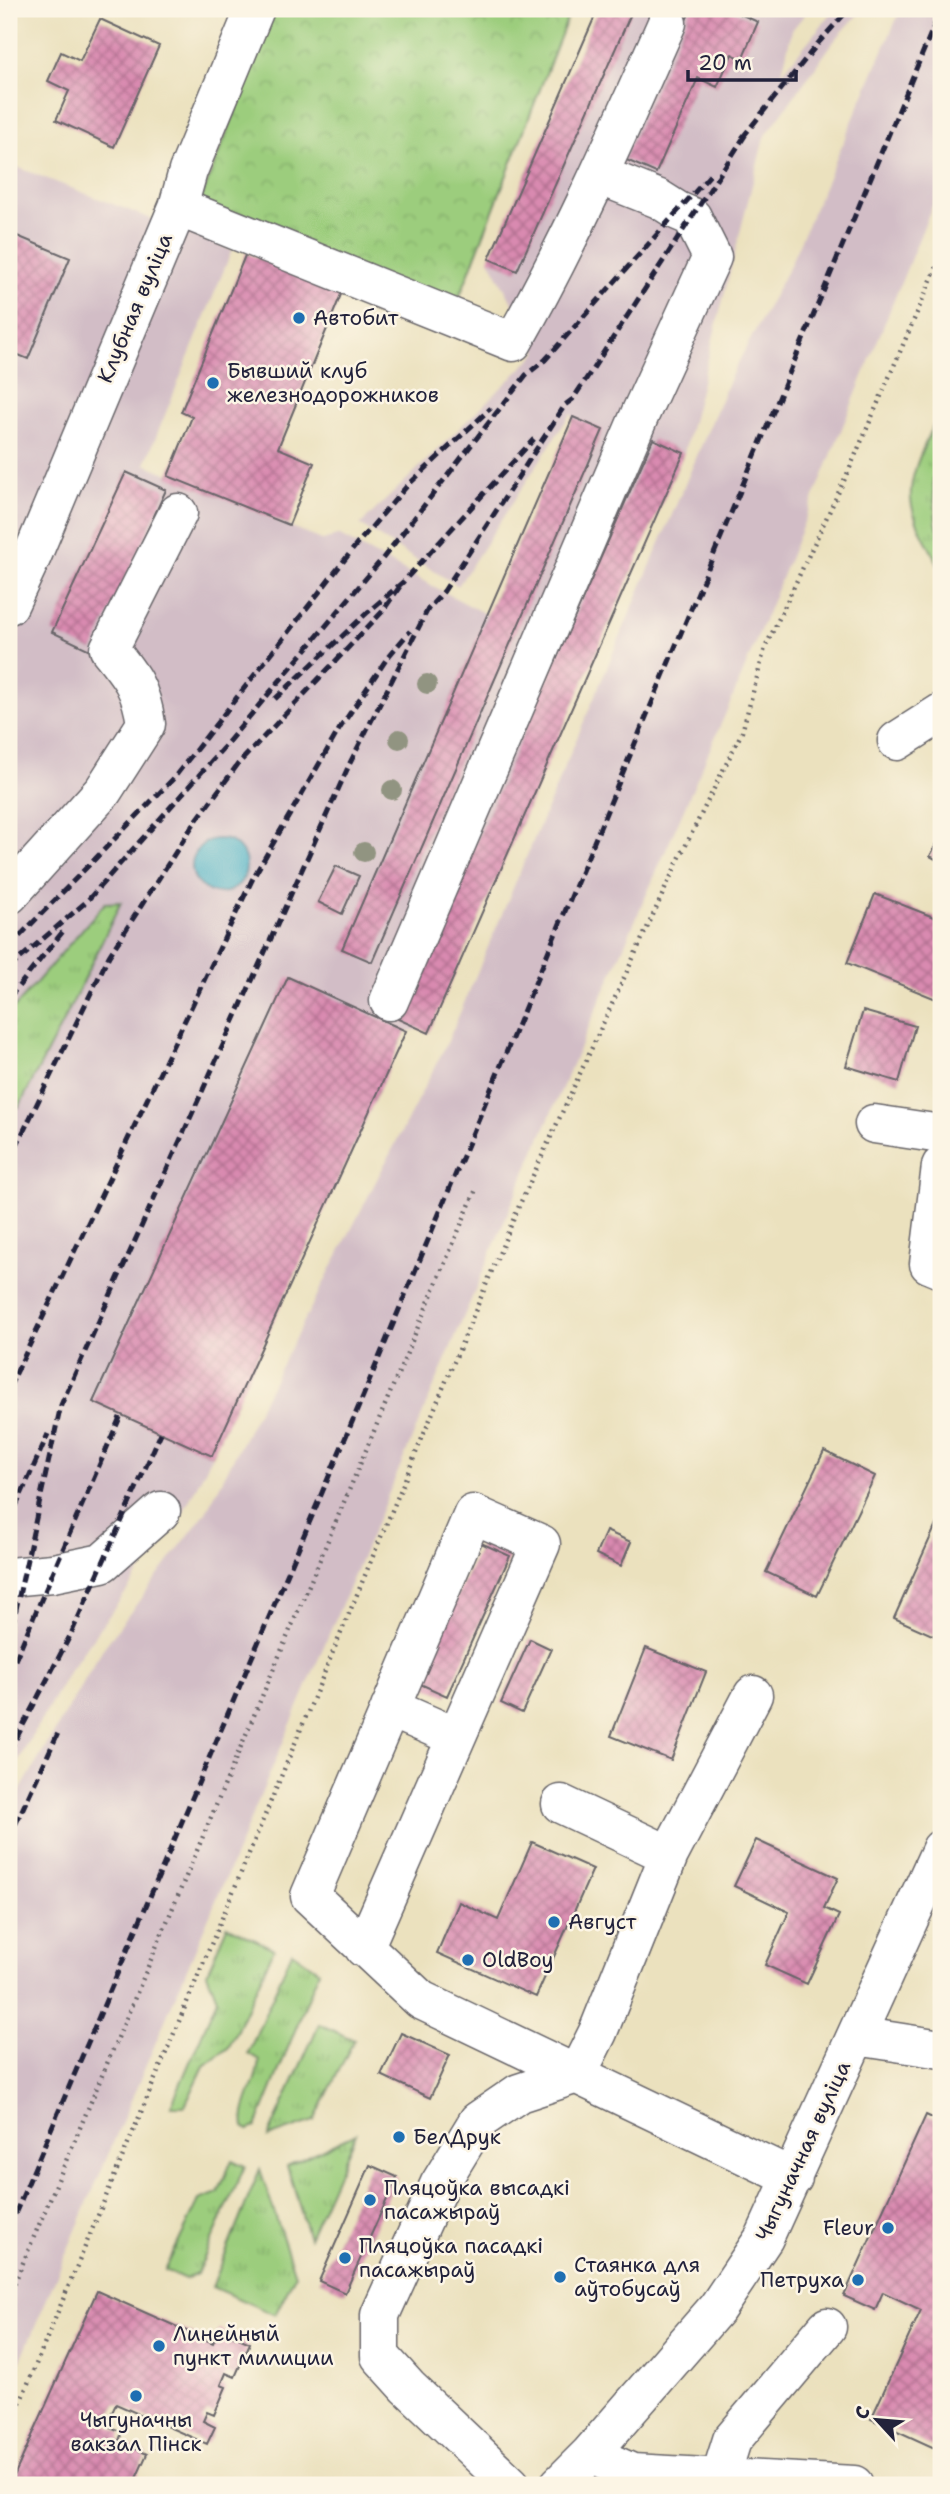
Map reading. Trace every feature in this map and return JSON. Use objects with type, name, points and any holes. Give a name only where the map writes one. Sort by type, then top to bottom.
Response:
[{"type":"street","name":"Клубная вуліца","points":[[9,606],[20,556],[178,207],[188,171],[255,9]]},
{"type":"street","points":[[178,207],[513,342],[541,292],[598,176],[667,23]]},
{"type":"street","points":[[388,1002],[636,424],[712,257],[692,217],[659,199],[598,176]]},
{"type":"street","points":[[9,895],[103,791],[146,724],[143,701],[132,677],[109,649],[177,513]]},
{"type":"street","points":[[897,741],[941,713]]},
{"type":"street","points":[[874,1124],[941,1134]]},
{"type":"street","points":[[941,1166],[929,1264],[941,1269]]},
{"type":"street","points":[[9,1577],[53,1573],[102,1563],[161,1511]]},
{"type":"street","points":[[365,1948],[541,1544],[473,1514],[310,1896],[365,1948],[421,2000],[793,2178]]},
{"type":"street","points":[[512,2485],[408,2387],[380,2356],[380,2315],[439,2185],[478,2121],[519,2093],[577,2074],[598,2032],[669,1855],[753,1695]]},
{"type":"street","points":[[390,1708],[456,1737]]},
{"type":"street","points":[[561,1804],[669,1855]]},
{"type":"street","name":"Чыгуначная вуліца","points":[[559,2485],[590,2454],[718,2308],[764,2238],[941,1849]]},
{"type":"street","points":[[857,2036],[941,2049]]},
{"type":"street","points":[[720,2478],[733,2441],[827,2327]]},
{"type":"street","points":[[590,2454],[632,2473],[854,2485]]},
{"type":"path","points":[[9,2429],[519,1206],[677,863],[742,732],[765,648],[849,470],[941,257]]},
{"type":"path","points":[[9,2296],[477,1187]]},
{"type":"shaded area","points":[[598,9],[809,9],[792,30],[782,73],[835,9],[863,9],[835,40],[764,138],[684,453],[429,1033],[420,1029],[406,1032],[212,1456],[183,1513],[69,1671],[9,1777],[9,164],[232,250],[145,464],[324,541],[338,535],[487,615],[573,417],[571,413],[458,586],[360,525],[538,352],[489,259]]},
{"type":"shaded area","points":[[901,9],[941,9],[941,184],[738,685],[518,1189],[9,2388],[9,1810],[102,1650],[206,1512],[448,1041],[731,376],[790,265]]},
{"type":"green space","points":[[275,9],[571,9],[453,314],[198,207]]},
{"type":"green space","points":[[941,409],[941,439],[933,480],[936,522],[941,538],[941,570],[917,522],[911,495],[915,469]]},
{"type":"green space","points":[[121,902],[19,1107],[9,1103],[9,1014],[105,903]]},
{"type":"green space","points":[[227,1926],[274,1949],[229,2047],[204,2066],[185,2106],[171,2106],[217,1999],[207,1973]]},
{"type":"green space","points":[[292,1952],[319,1971],[256,2127],[248,2130],[244,2127],[243,2119],[259,2060],[248,2053]]},
{"type":"green space","points":[[319,2024],[354,2040],[314,2121],[268,2137]]},
{"type":"green space","points":[[356,2133],[309,2238],[287,2166]]},
{"type":"green space","points":[[232,2160],[245,2166],[197,2274],[185,2279],[165,2270],[199,2200],[218,2193]]},
{"type":"green space","points":[[260,2169],[295,2275],[275,2315],[212,2287]]},
{"type":"water","points":[[219,839],[238,847],[246,866],[238,885],[219,893],[200,885],[192,866],[200,847]]},
{"type":"building","points":[[598,9],[633,9],[517,271],[489,259]]},
{"type":"building","points":[[691,9],[729,9],[758,22],[742,59],[732,54],[717,87],[698,78],[656,173],[624,159]]},
{"type":"building","points":[[100,19],[159,46],[114,147],[56,120],[69,91],[48,81],[61,52],[80,61]]},
{"type":"building","points":[[10,233],[70,258],[28,359],[9,351]]},
{"type":"building","points":[[246,253],[342,292],[278,448],[314,463],[289,525],[168,476],[192,417],[181,412]]},
{"type":"building","points":[[573,417],[603,430],[372,962],[342,949]]},
{"type":"building","points":[[653,439],[684,453],[429,1033],[398,1019]]},
{"type":"building","points":[[126,472],[166,490],[92,651],[52,632]]},
{"type":"building","points":[[941,836],[941,862],[930,856]]},
{"type":"building","points":[[336,866],[359,876],[342,914],[318,902]]},
{"type":"building","points":[[875,894],[941,920],[941,1001],[847,963]]},
{"type":"building","points":[[288,977],[406,1031],[212,1456],[93,1402]]},
{"type":"building","points":[[863,1011],[915,1026],[899,1082],[846,1066]]},
{"type":"building","points":[[824,1451],[875,1476],[817,1596],[766,1572]]},
{"type":"building","points":[[941,1514],[941,1639],[894,1618]]},
{"type":"building","points":[[606,1531],[631,1542],[621,1566],[596,1554]]},
{"type":"building","points":[[481,1543],[510,1556],[447,1696],[418,1683]]},
{"type":"building","points":[[530,1639],[551,1649],[522,1713],[501,1703]]},
{"type":"building","points":[[646,1648],[706,1672],[671,1760],[611,1736]]},
{"type":"building","points":[[756,1840],[838,1878],[824,1908],[839,1915],[807,1984],[765,1965],[789,1912],[734,1886]]},
{"type":"building","points":[[532,1842],[593,1869],[536,1997],[437,1953],[459,1902],[498,1920]]},
{"type":"building","points":[[401,2033],[450,2055],[430,2098],[381,2075]]},
{"type":"building","points":[[926,2115],[941,2122],[941,2451],[871,2419],[921,2310],[883,2292],[875,2310],[844,2296]]},
{"type":"building","points":[[370,2165],[397,2177],[345,2293],[319,2281]]},
{"type":"building","name":"Чыгуначны вакзал Пінск","points":[[97,2291],[213,2343],[219,2329],[250,2343],[235,2377],[226,2373],[221,2385],[226,2387],[214,2415],[207,2412],[203,2421],[215,2427],[207,2444],[116,2404],[106,2425],[122,2432],[119,2441],[147,2454],[133,2485],[10,2485]]},
{"type":"railway","points":[[742,138],[849,9]]},
{"type":"railway","points":[[9,2228],[361,1401],[941,9]]},
{"type":"railway","points":[[9,1641],[61,1405],[350,763],[428,609],[444,591],[565,405],[573,399],[748,131]]},
{"type":"railway","points":[[9,968],[86,902],[223,748],[383,558],[526,375],[545,360],[710,175]]},
{"type":"railway","points":[[9,947],[173,779],[357,544],[407,486],[491,408]]},
{"type":"railway","points":[[275,699],[403,582],[534,439]]},
{"type":"railway","points":[[9,1161],[109,956],[193,825],[238,764],[382,612],[403,582]]},
{"type":"railway","points":[[9,1388],[253,878],[340,728],[388,657],[410,631]]},
{"type":"railway","points":[[9,998],[65,929]]},
{"type":"railway","points":[[9,1674],[121,1415]]},
{"type":"railway","points":[[9,1752],[71,1634],[161,1433]]},
{"type":"railway","points":[[9,1522],[48,1434]]},
{"type":"railway","points":[[9,1838],[59,1731]]},
{"type":"place","name":"Автобит","points":[[299,318]]},
{"type":"place","name":"Бывший клуб железнодорожников","points":[[213,383]]},
{"type":"place","name":"Август","points":[[554,1922]]},
{"type":"place","name":"OldBoy","points":[[468,1960]]},
{"type":"place","name":"БелДрук","points":[[399,2137]]},
{"type":"place","name":"Пляцоўка высадкі пасажыраў","points":[[370,2200]]},
{"type":"place","name":"Fleur","points":[[888,2228]]},
{"type":"place","name":"Пляцоўка пасадкі пасажыраў","points":[[345,2258]]},
{"type":"place","name":"Стаянка для аўтобусаў","points":[[560,2277]]},
{"type":"place","name":"Петруха","points":[[858,2280]]},
{"type":"place","name":"Линейный пункт милиции","points":[[159,2346]]},
{"type":"place","name":"Чыгуначны вакзал Пінск","points":[[136,2396]]}]
